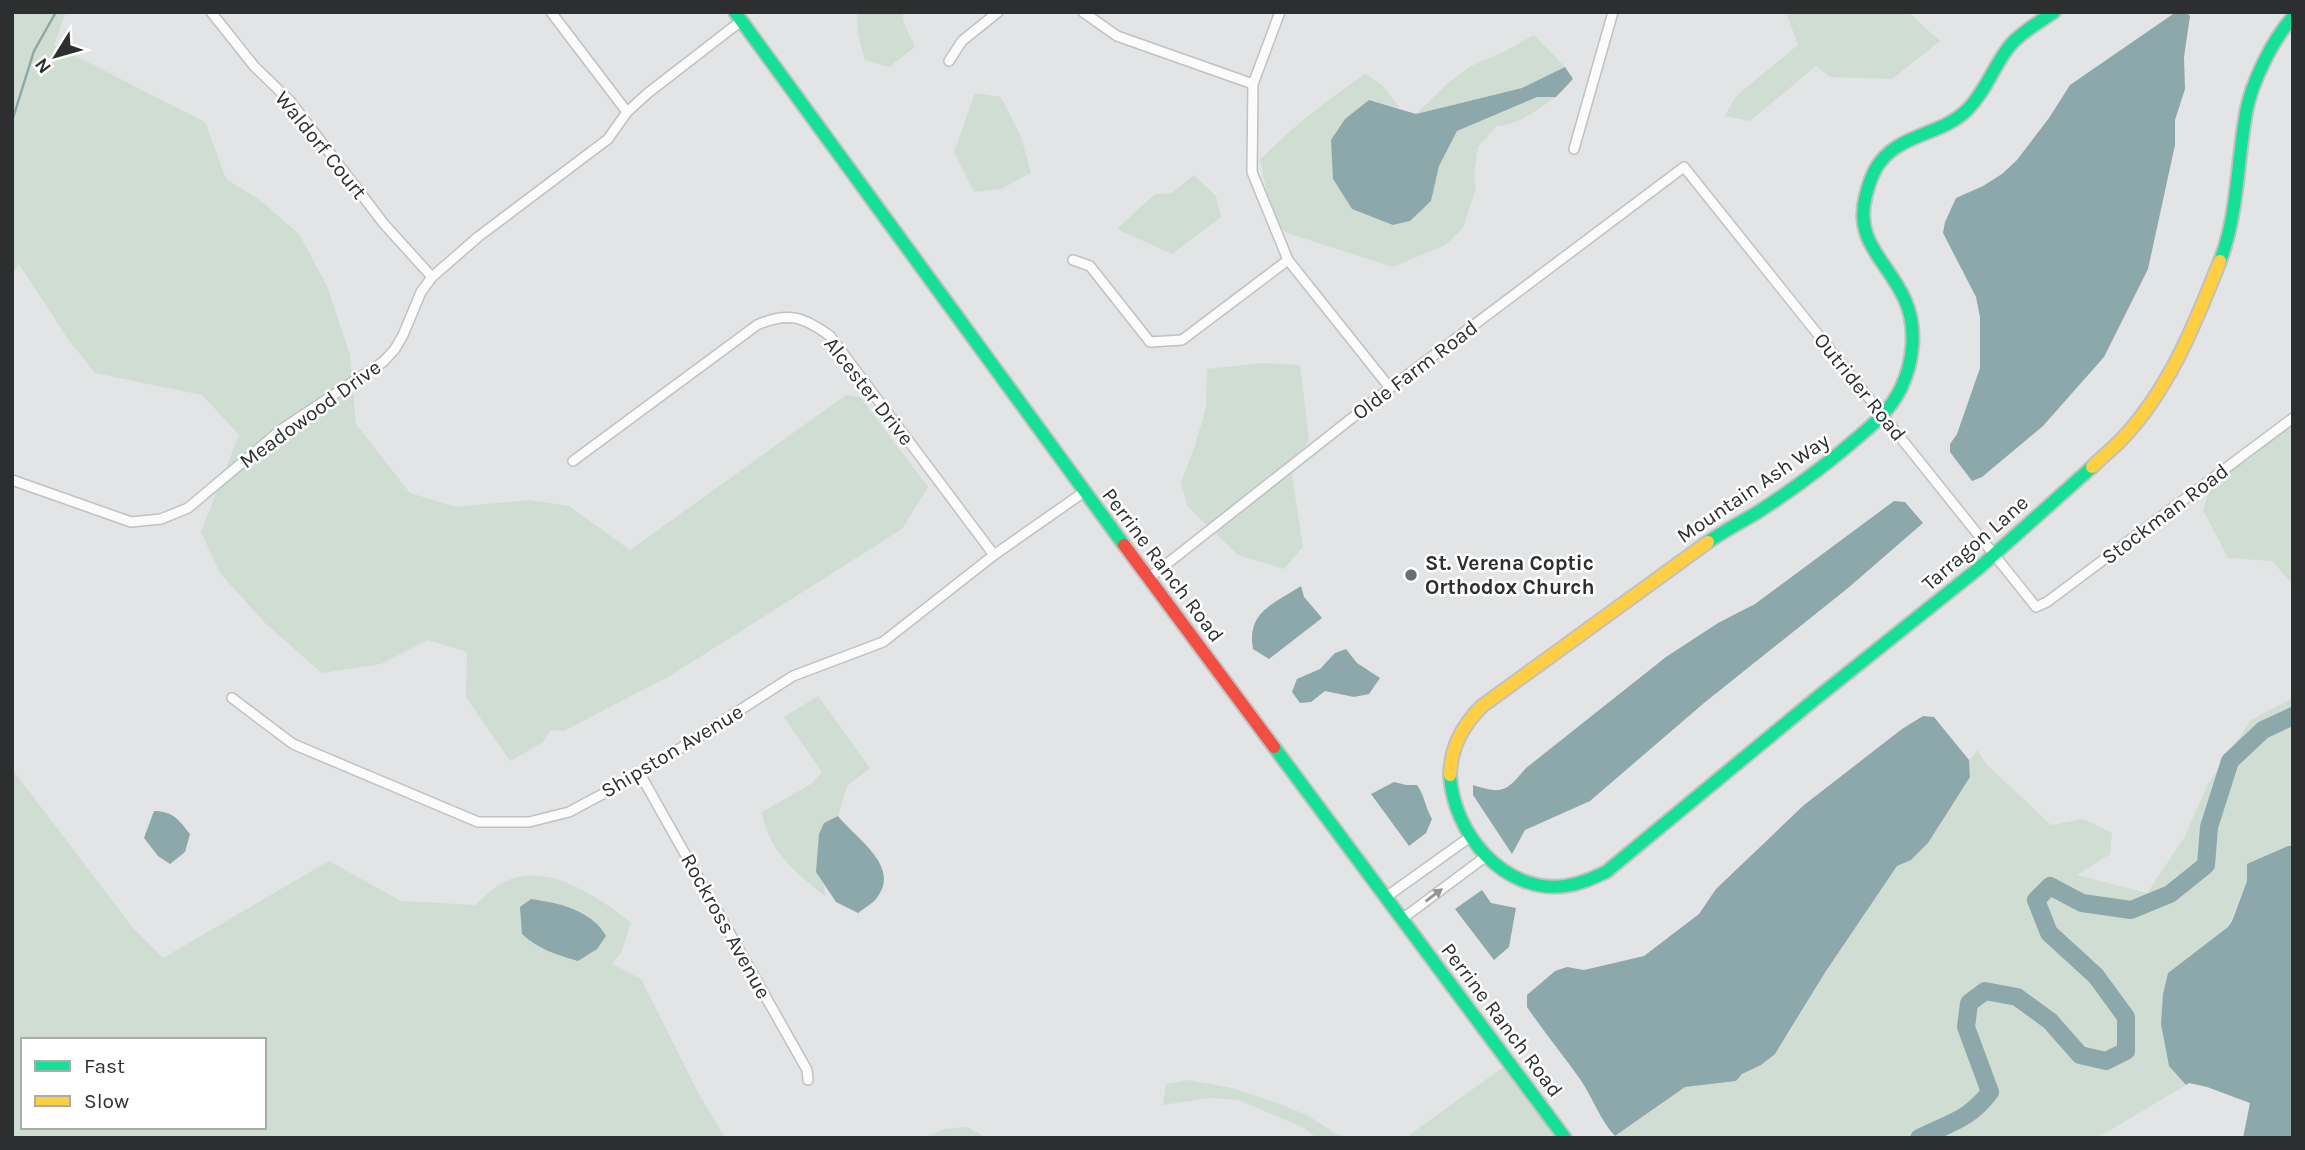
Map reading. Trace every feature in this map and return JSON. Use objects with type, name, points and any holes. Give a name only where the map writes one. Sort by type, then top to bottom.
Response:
[{"type":"street","name":"Waldorf Court","points":[[211,12],[254,66],[290,101],[384,224],[432,277]]},
{"type":"street","points":[[551,12],[627,112]]},
{"type":"street","points":[[949,61],[962,41],[998,12]]},
{"type":"street","points":[[1083,12],[1117,36],[1253,84]]},
{"type":"street","points":[[1280,12],[1253,84],[1252,172],[1288,260],[1390,388]]},
{"type":"street","points":[[1574,149],[1613,12]]},
{"type":"street","name":"Mountain Ash Way","points":[[1473,842],[1453,804],[1449,774],[1455,745],[1476,712],[1709,540],[1798,485],[1835,457],[1882,415],[1894,400],[1912,357],[1912,322],[1900,289],[1876,258],[1867,238],[1862,211],[1869,183],[1881,160],[1901,145],[1958,118],[1982,94],[2010,46],[2054,12]]},
{"type":"street","name":"Meadowood Drive","points":[[12,480],[131,522],[161,519],[188,508],[282,429],[383,362],[395,349],[421,292],[432,277],[478,237],[608,139],[627,112],[738,17]]},
{"type":"street","name":"Perrine Ranch Road","points":[[738,17],[1084,492],[1565,1138]]},
{"type":"street","name":"Tarragon Lane","points":[[1473,842],[1485,856],[1517,879],[1544,887],[1569,886],[1589,881],[1606,872],[1993,555],[2121,440],[2164,383],[2200,311],[2224,251],[2233,208],[2246,110],[2261,70],[2283,28],[2293,17]]},
{"type":"street","name":"Outrider Road","points":[[1684,167],[2036,607]]},
{"type":"street","name":"Olde Farm Road","points":[[1149,578],[1390,388],[1684,167]]},
{"type":"street","points":[[1073,260],[1090,266],[1150,342],[1182,340],[1288,260]]},
{"type":"street","name":"Alcester Drive","points":[[573,461],[757,325],[773,318],[793,317],[811,322],[830,337],[994,555]]},
{"type":"street","name":"Stockman Road","points":[[2036,607],[2047,602],[2293,418]]},
{"type":"street","name":"Shipston Avenue","points":[[232,698],[293,744],[478,822],[529,822],[569,812],[640,774],[793,676],[883,642],[994,555],[1084,492]]},
{"type":"street","name":"Rockross Avenue","points":[[640,774],[807,1070],[807,1080]]},
{"type":"street","points":[[1386,897],[1473,842]]},
{"type":"street","points":[[1402,919],[1485,856]]},
{"type":"shaded area","points":[[12,12],[66,12],[54,45],[205,122],[226,179],[261,201],[299,234],[327,286],[350,355],[356,424],[410,493],[456,507],[529,500],[569,506],[630,550],[846,395],[860,397],[928,487],[902,529],[673,674],[564,731],[551,730],[543,742],[510,761],[466,697],[467,652],[428,640],[381,664],[322,673],[266,624],[220,573],[201,532],[239,435],[202,395],[95,373],[68,339],[19,264],[12,274]]},
{"type":"shaded area","points":[[857,12],[903,12],[903,21],[915,47],[889,67],[865,60],[858,35]]},
{"type":"shaded area","points":[[1786,12],[1908,12],[1940,41],[1892,79],[1830,77],[1816,66],[1750,121],[1725,116],[1736,96],[1798,45]]},
{"type":"shaded area","points":[[1534,35],[1565,67],[1522,88],[1416,114],[1469,67]]},
{"type":"shaded area","points":[[1365,74],[1382,85],[1400,108],[1369,100],[1333,179],[1352,209],[1394,225],[1410,221],[1431,201],[1439,166],[1457,131],[1537,97],[1556,97],[1521,120],[1497,126],[1478,147],[1474,174],[1476,188],[1463,228],[1445,245],[1393,267],[1287,233],[1268,217],[1268,197],[1260,160],[1310,114]]},
{"type":"shaded area","points":[[975,93],[1001,97],[1021,137],[1031,173],[1001,189],[974,192],[954,152]]},
{"type":"shaded area","points":[[1194,175],[1216,196],[1221,217],[1172,254],[1117,229],[1155,194],[1172,193]]},
{"type":"shaded area","points":[[1262,363],[1300,365],[1309,439],[1291,470],[1303,547],[1284,569],[1238,555],[1188,507],[1181,482],[1206,407],[1207,369]]},
{"type":"shaded area","points":[[2293,423],[2293,585],[2272,561],[2228,558],[2203,510],[2213,477],[2248,460]]},
{"type":"shaded area","points":[[818,696],[870,768],[847,786],[838,816],[824,823],[816,872],[824,886],[825,896],[794,870],[777,850],[765,826],[762,812],[811,784],[822,772],[784,717]]},
{"type":"shaded area","points":[[2293,698],[2293,846],[2285,848],[2247,881],[2228,927],[2168,973],[2169,1066],[2186,1085],[2097,1138],[1613,1138],[1685,1087],[1736,1081],[1742,1074],[1761,1065],[1789,1033],[1826,971],[1897,866],[1911,859],[1928,843],[1970,777],[1969,761],[1977,750],[1986,764],[2051,825],[2083,819],[2112,833],[2110,854],[2077,875],[2147,893],[2184,838],[2208,784],[2251,720]]},
{"type":"shaded area","points":[[12,769],[133,928],[163,958],[329,861],[401,901],[475,905],[496,887],[513,878],[531,876],[549,877],[585,891],[631,923],[621,953],[612,964],[641,979],[699,1094],[725,1138],[12,1138]]},
{"type":"shaded area","points":[[1505,1066],[1558,1138],[1405,1138]]},
{"type":"shaded area","points":[[1188,1080],[1232,1088],[1280,1104],[1309,1116],[1336,1134],[1349,1138],[1317,1138],[1304,1128],[1239,1100],[1209,1098],[1163,1105],[1166,1084]]},
{"type":"shaded area","points":[[967,1127],[987,1138],[924,1138],[944,1129]]},
{"type":"water","points":[[2176,12],[2186,12],[2190,16],[2184,57],[2185,89],[2175,120],[2175,145],[2148,269],[2104,357],[2043,426],[1982,477],[1972,481],[1950,452],[1950,444],[1957,434],[1980,368],[1980,317],[1976,297],[1943,233],[1945,222],[1956,198],[1983,186],[2017,160],[2070,85]]},
{"type":"water","points":[[1565,67],[1573,79],[1556,97],[1537,97],[1457,131],[1439,166],[1431,201],[1410,221],[1393,225],[1352,209],[1333,179],[1331,140],[1345,119],[1369,100],[1416,114],[1522,88]]},
{"type":"water","points":[[1894,501],[1905,502],[1923,523],[1848,588],[1704,703],[1590,801],[1525,830],[1512,854],[1473,795],[1473,785],[1492,790],[1509,786],[1526,768],[1666,657],[1718,623],[1755,604]]},
{"type":"water","points":[[1301,586],[1304,597],[1322,618],[1269,659],[1253,649],[1254,626],[1273,603]]},
{"type":"water","points":[[1346,649],[1357,663],[1380,678],[1369,694],[1354,697],[1325,691],[1311,702],[1300,703],[1292,692],[1297,679],[1320,669],[1335,653]]},
{"type":"water","points":[[1923,716],[1934,717],[1969,760],[1970,777],[1928,843],[1911,860],[1897,866],[1826,971],[1775,1054],[1761,1065],[1742,1074],[1736,1081],[1685,1087],[1615,1136],[1580,1079],[1527,1007],[1527,995],[1555,971],[1567,967],[1584,970],[1644,956],[1699,914],[1716,889],[1804,805],[1902,729]]},
{"type":"water","points":[[1394,782],[1417,785],[1432,819],[1426,833],[1409,846],[1371,794]]},
{"type":"water","points":[[154,811],[171,815],[190,834],[185,852],[170,864],[158,856],[144,838]]},
{"type":"water","points":[[838,816],[874,854],[884,876],[883,887],[876,899],[858,913],[836,902],[816,872],[819,834],[824,823]]},
{"type":"water","points":[[2293,846],[2293,1138],[2243,1138],[2250,1103],[2207,1087],[2189,1083],[2186,1085],[2169,1066],[2161,1024],[2163,994],[2168,973],[2228,927],[2232,921],[2247,881],[2247,864]]},
{"type":"water","points":[[1482,890],[1491,903],[1516,908],[1509,947],[1494,960],[1455,909]]},
{"type":"water","points":[[531,899],[573,909],[592,920],[606,936],[597,949],[578,961],[541,948],[522,934],[520,907]]},
{"type":"waterway","points":[[12,121],[34,51],[56,12]]},
{"type":"waterway","points":[[1919,1138],[1966,1115],[1990,1092],[1966,1027],[1969,1003],[1985,991],[2017,997],[2050,1021],[2080,1055],[2106,1061],[2126,1051],[2126,1017],[2096,976],[2049,933],[2036,900],[2050,886],[2082,903],[2131,910],[2170,894],[2206,865],[2209,827],[2230,761],[2263,730],[2293,716]]},
{"type":"traffic: fast","points":[[735,12],[1124,545]]},
{"type":"traffic: fast","points":[[1708,542],[1771,504],[1820,468],[1876,422],[1897,396],[1909,367],[1911,321],[1905,300],[1874,250],[1864,226],[1863,211],[1872,177],[1878,165],[1890,152],[1911,139],[1946,124],[1967,110],[2013,43],[2054,12]]},
{"type":"traffic: fast","points":[[2220,261],[2234,207],[2249,101],[2264,62],[2293,17]]},
{"type":"traffic: fast","points":[[1450,775],[1453,797],[1472,838],[1503,870],[1522,880],[1543,886],[1571,885],[1606,872],[1979,568],[2092,467]]},
{"type":"traffic: fast","points":[[1274,747],[1565,1138]]},
{"type":"traffic: slow","points":[[2092,467],[2137,422],[2166,379],[2190,333],[2220,261]]},
{"type":"traffic: slow","points":[[1450,775],[1459,738],[1482,706],[1708,542]]},
{"type":"traffic: jam","points":[[1124,545],[1274,747]]},
{"type":"place","name":"St. Verena Coptic Orthodox Church","points":[[1411,575]]}]
